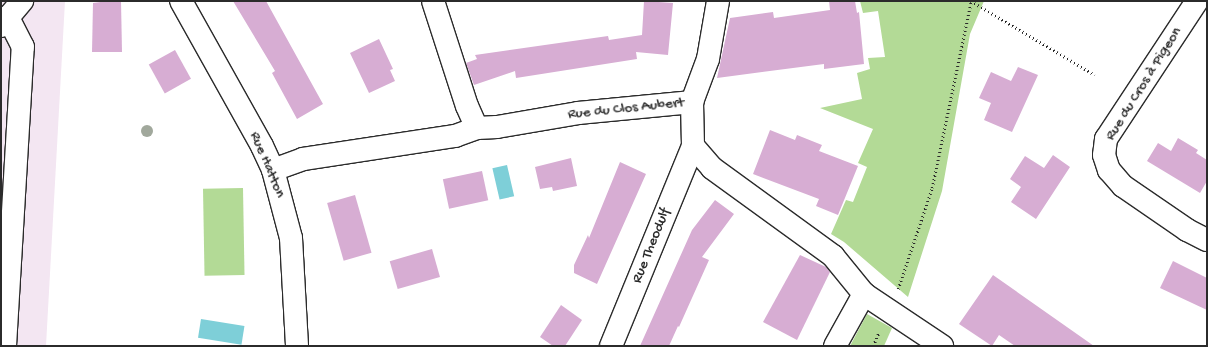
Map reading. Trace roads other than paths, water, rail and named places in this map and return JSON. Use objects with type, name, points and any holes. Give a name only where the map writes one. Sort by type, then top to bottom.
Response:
[{"type":"street","name":"Rue Hatton","points":[[180,1],[262,146],[273,170],[291,238],[297,346]]},
{"type":"street","points":[[433,1],[467,106],[477,128]]},
{"type":"street","points":[[693,97],[708,59],[718,1]]},
{"type":"street","name":"Rue du Cros à Pigeon","points":[[1197,1],[1106,139],[1104,155],[1109,170],[1124,186],[1187,230],[1207,240]]},
{"type":"street","points":[[5,346],[23,47],[11,15]]},
{"type":"street","name":"Rue du Clos Aubert","points":[[273,170],[303,159],[455,136],[477,128],[497,127],[578,112],[693,97],[693,146]]},
{"type":"street","points":[[693,146],[712,168],[833,256],[864,294],[891,309],[942,346]]},
{"type":"street","name":"Rue Theodulf","points":[[611,346],[693,146]]},
{"type":"street","points":[[835,346],[864,294]]},
{"type":"water","points":[[507,165],[514,196],[500,200],[492,168]]},
{"type":"water","points":[[201,319],[244,326],[241,345],[198,338]]}]
